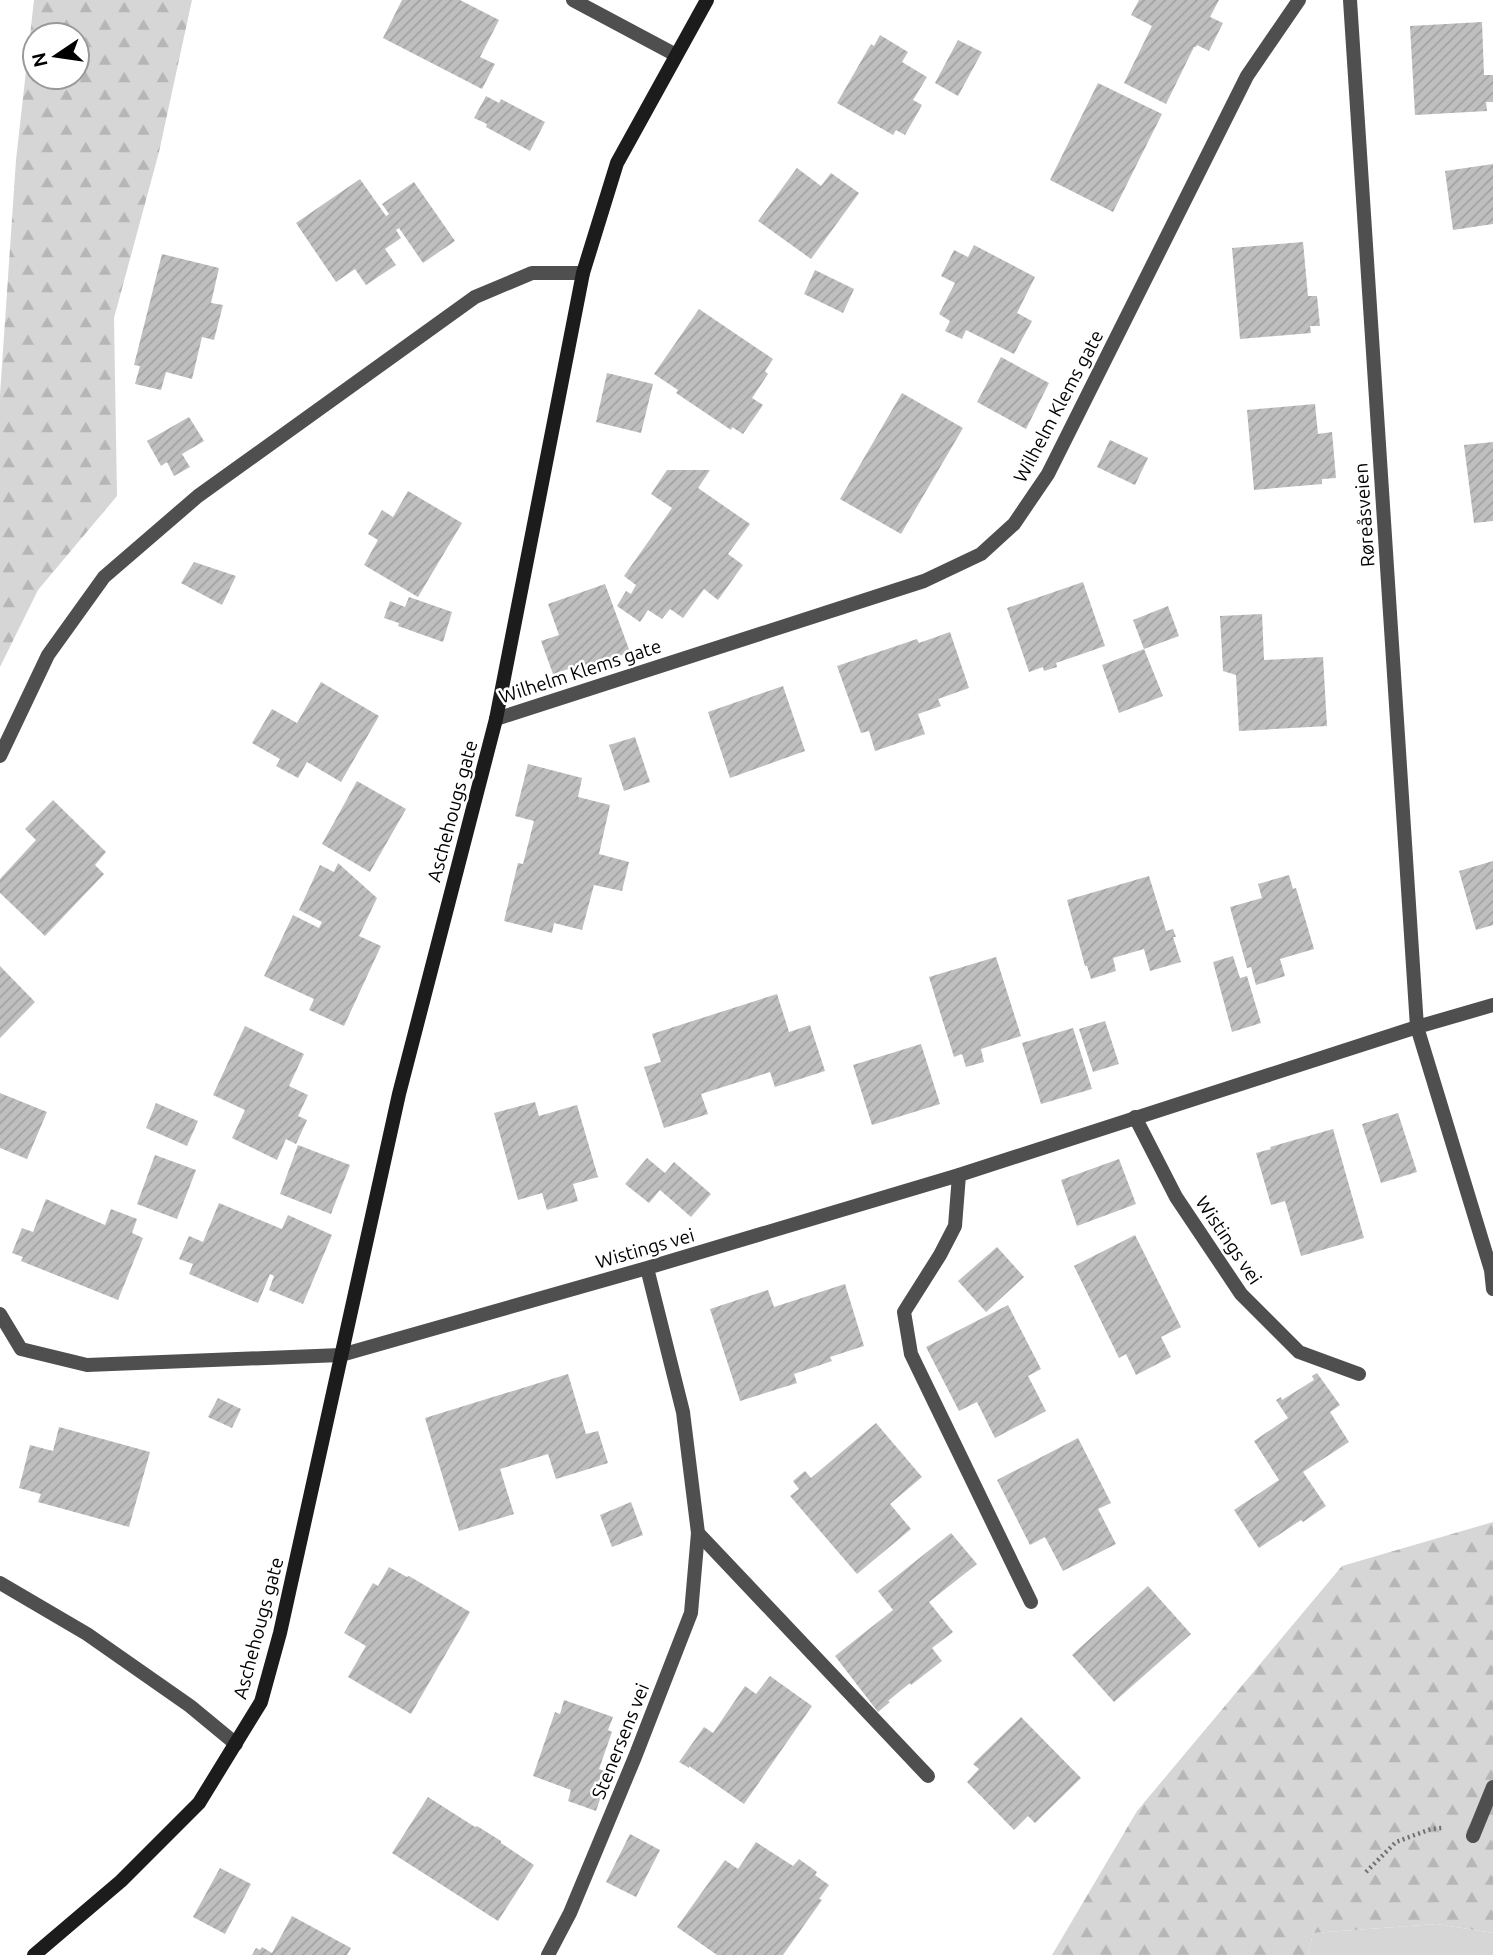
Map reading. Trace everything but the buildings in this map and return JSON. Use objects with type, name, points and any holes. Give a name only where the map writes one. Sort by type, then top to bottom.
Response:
[{"type":"main road","name":"Aschehougs gate","points":[[34,1955],[121,1881],[200,1803],[261,1702],[281,1633],[399,1094],[496,719],[583,273],[617,163],[707,0]]},
{"type":"street","points":[[573,0],[676,55]]},
{"type":"street","name":"Wilhelm Klems gate","points":[[496,719],[924,581],[981,554],[1014,524],[1048,474],[1247,76],[1299,0]]},
{"type":"street","name":"Røreåsveien","points":[[1350,0],[1417,1027]]},
{"type":"street","points":[[0,756],[48,655],[104,577],[198,496],[475,298],[532,273],[583,273]]},
{"type":"street","name":"Wistings vei","points":[[341,1354],[647,1268],[959,1175],[1493,1005]]},
{"type":"street","points":[[1417,1027],[1491,1270],[1493,1289]]},
{"type":"street","name":"Wistings vei","points":[[1135,1117],[1176,1197],[1241,1294],[1298,1352],[1359,1374]]},
{"type":"street","points":[[959,1175],[955,1226],[904,1312],[905,1322],[911,1354],[1031,1602]]},
{"type":"street","name":"Stenersens vei","points":[[548,1955],[570,1913],[691,1613],[698,1533],[683,1412],[647,1268]]},
{"type":"street","points":[[0,1314],[21,1349],[87,1365],[341,1354]]},
{"type":"street","points":[[698,1533],[928,1776]]},
{"type":"street","points":[[0,1583],[87,1634],[190,1706],[236,1744]]},
{"type":"street","points":[[1476,1830],[1493,1787]]},
{"type":"path","points":[[1366,1872],[1396,1842],[1431,1829],[1476,1830]]},
{"type":"green space","points":[[34,0],[192,0],[159,152],[114,318],[117,496],[38,590],[0,667],[0,395],[16,160],[24,91],[91,91],[91,21],[32,21]]},
{"type":"green space","points":[[1493,1522],[1493,1933],[1437,1924],[1313,1933],[1308,1955],[1052,1955],[1137,1811],[1342,1566]]},
{"type":"green space","points":[[1437,1924],[1493,1933],[1493,1955],[1308,1955],[1313,1933]]}]
